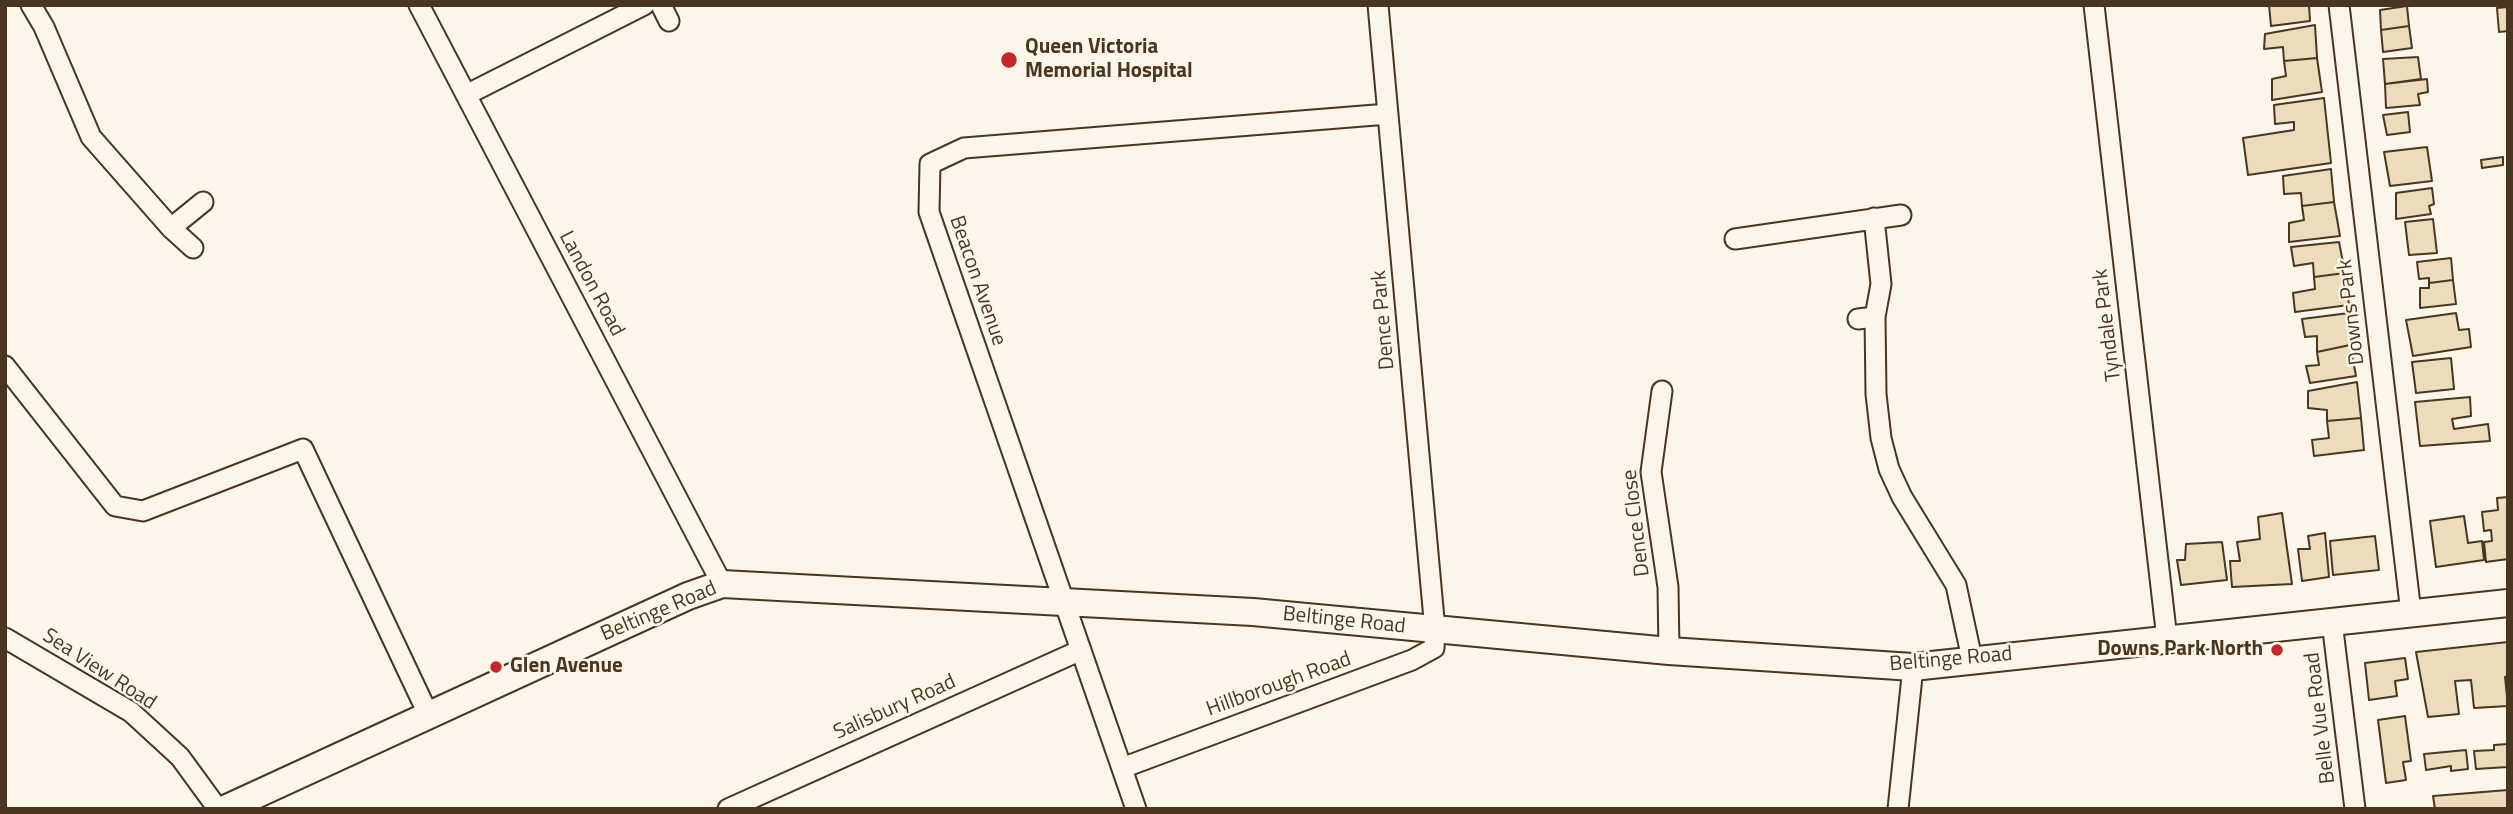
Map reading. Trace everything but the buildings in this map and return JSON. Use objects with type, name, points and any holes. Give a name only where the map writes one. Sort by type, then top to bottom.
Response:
[{"type":"street","points":[[31,5],[44,27],[91,137],[171,228],[193,248]]},
{"type":"street","name":"Landon Road","points":[[419,5],[722,584]]},
{"type":"street","points":[[466,95],[644,5]]},
{"type":"street","name":"Dence Park","points":[[1378,5],[1435,630]]},
{"type":"street","name":"Tyndale Park","points":[[2094,5],[2167,639]]},
{"type":"street","name":"Downs Park","points":[[2339,5],[2411,613]]},
{"type":"street","name":"Beacon Avenue","points":[[1136,809],[929,212],[930,164],[964,148],[1388,114]]},
{"type":"street","points":[[171,228],[203,202]]},
{"type":"street","points":[[1735,239],[1901,215]]},
{"type":"street","points":[[1874,218],[1881,284],[1866,318],[1889,469],[1956,585],[1972,659]]},
{"type":"street","points":[[5,366],[115,506],[143,511],[303,449],[429,716]]},
{"type":"street","name":"Dence Close","points":[[1662,391],[1651,472],[1668,587],[1669,651]]},
{"type":"street","name":"Beltinge Road","points":[[225,809],[688,596],[722,584],[1253,612],[1669,651],[1913,667],[2508,603]]},
{"type":"street","name":"Belle Vue Road","points":[[2332,622],[2355,809]]},
{"type":"street","name":"Hillborough Road","points":[[1122,768],[1412,660],[1434,648],[1435,630]]},
{"type":"street","name":"Sea View Road","points":[[5,638],[131,712],[180,757],[218,809]]},
{"type":"street","name":"Salisbury Road","points":[[728,809],[1081,650]]},
{"type":"street","points":[[1898,809],[1913,667]]},
{"type":"place","name":"Queen Victoria Memorial Hospital","points":[[1009,60]]},
{"type":"place","name":"Downs Park North","points":[[2277,650]]},
{"type":"place","name":"Glen Avenue","points":[[496,667]]}]
